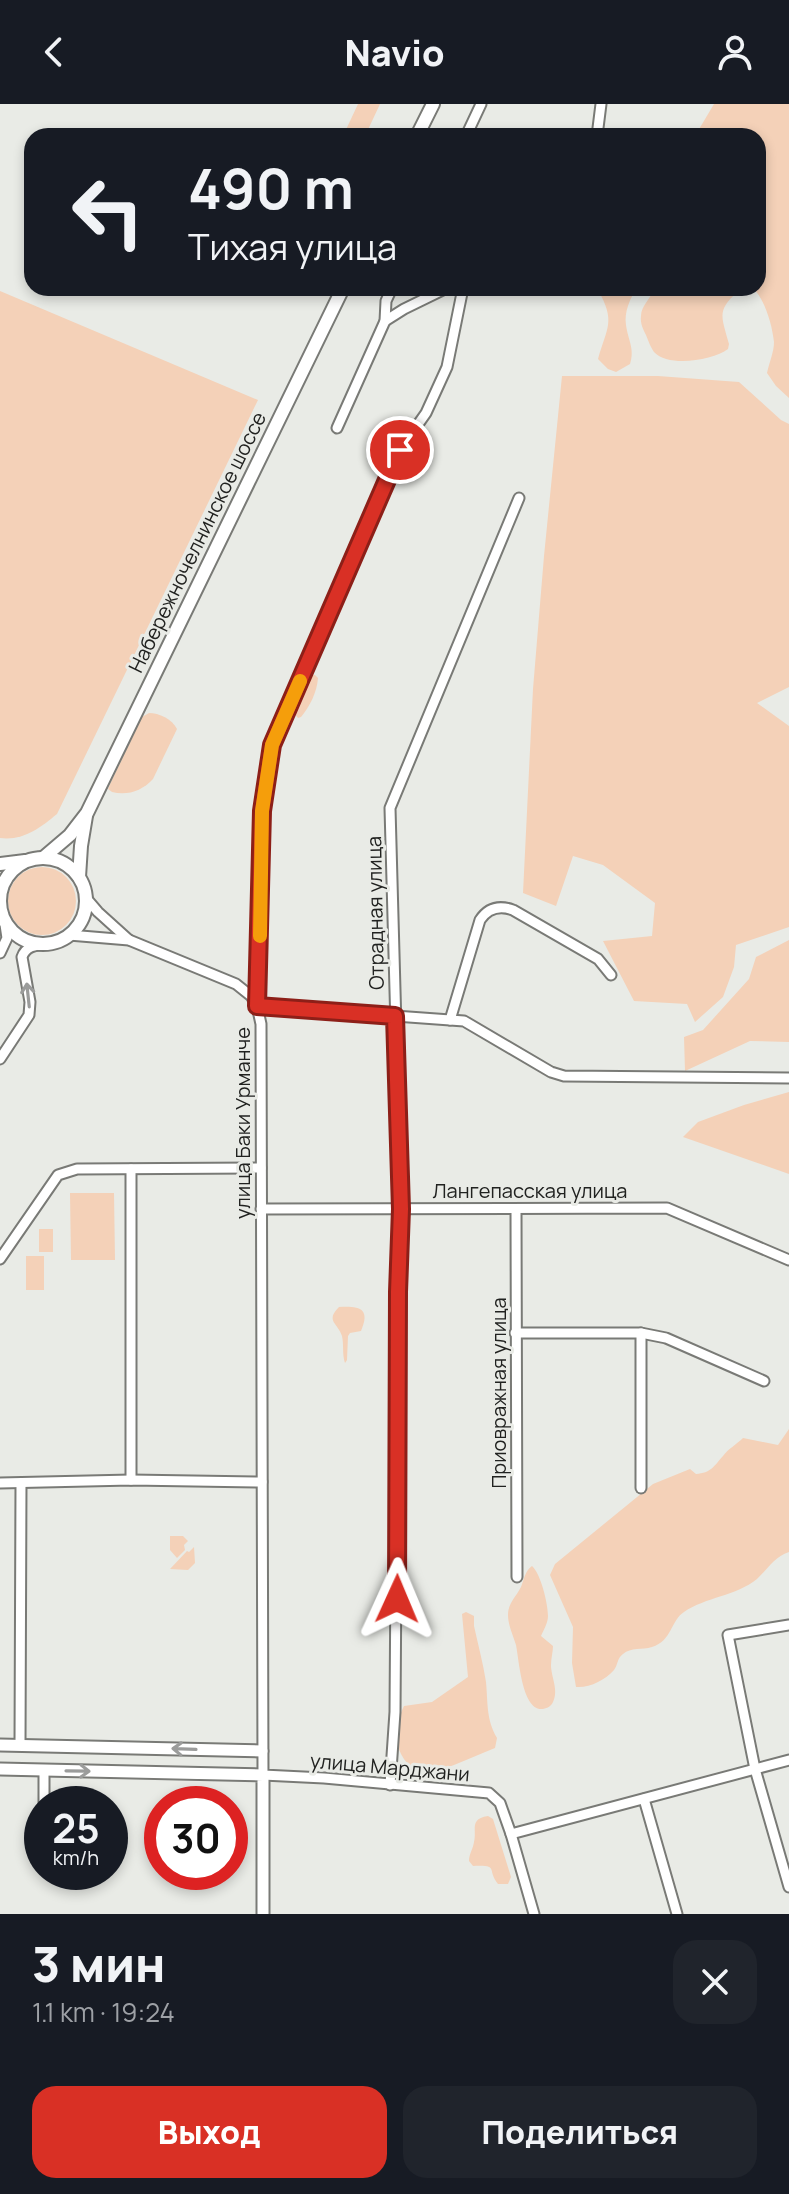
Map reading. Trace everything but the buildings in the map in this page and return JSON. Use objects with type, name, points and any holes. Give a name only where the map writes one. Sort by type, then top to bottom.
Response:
[{"type":"main road","points":[[421,128],[433,104]]},
{"type":"main road","name":"Набережночелнинское шоссе","points":[[43,858],[70,835],[87,813],[339,296]]},
{"type":"main road","name":"Набережночелнинское шоссе","points":[[79,877],[87,813]]},
{"type":"main road","points":[[0,864],[43,858],[64,863],[79,877],[86,898],[83,919],[69,935],[50,943],[40,944],[23,939],[4,918],[0,901],[5,881],[19,866],[29,861]]},
{"type":"street","points":[[470,128],[481,104]]},
{"type":"street","points":[[598,128],[601,104]]},
{"type":"street","points":[[337,428],[385,321],[388,296]]},
{"type":"street","points":[[385,321],[431,296]]},
{"type":"street","name":"улица Баки Урманче","points":[[263,1775],[261,1024],[257,1006],[262,811],[272,745],[400,450],[426,413],[447,367],[461,296]]},
{"type":"street","name":"Отрадная улица","points":[[390,1785],[395,1712],[401,1209],[390,808],[519,498]]},
{"type":"street","points":[[86,898],[129,940]]},
{"type":"street","points":[[450,1020],[480,920],[491,909],[505,907],[513,910],[598,959],[611,975]]},
{"type":"street","points":[[1,952],[7,938],[4,918]]},
{"type":"street","points":[[69,935],[129,940],[236,984],[257,1006],[464,1021],[551,1072],[564,1076],[789,1078]]},
{"type":"street","points":[[22,957],[29,947],[50,943]]},
{"type":"street","points":[[0,1059],[29,1015],[30,1002],[22,957],[8,949],[1,952]]},
{"type":"street","points":[[0,1259],[58,1175],[77,1169],[261,1168]]},
{"type":"street","points":[[131,1169],[131,1480]]},
{"type":"street","name":"Лангепасская улица","points":[[261,1209],[667,1208],[789,1260]]},
{"type":"street","name":"Приовражная улица","points":[[516,1209],[517,1577]]},
{"type":"street","points":[[515,1333],[641,1333],[666,1338],[764,1381]]},
{"type":"street","points":[[641,1333],[641,1488]]},
{"type":"street","points":[[0,1483],[131,1480],[262,1482]]},
{"type":"street","points":[[20,1744],[21,1483]]},
{"type":"street","points":[[789,1625],[728,1635],[755,1769],[789,1887]]},
{"type":"street","points":[[0,1745],[262,1751]]},
{"type":"street","points":[[534,1914],[511,1834],[789,1760]]},
{"type":"street","name":"улица Марджани","points":[[0,1769],[263,1775],[489,1793],[500,1803],[511,1834]]},
{"type":"street","points":[[44,1770],[44,1786]]},
{"type":"street","points":[[263,1775],[263,1914]]},
{"type":"street","points":[[644,1799],[677,1914]]},
{"type":"shaded area","points":[[358,104],[380,104],[369,128],[347,128]]},
{"type":"shaded area","points":[[714,104],[789,104],[789,398],[767,373],[774,342],[770,320],[759,296],[766,296],[766,128],[700,128]]},
{"type":"shaded area","points":[[0,291],[258,400],[57,814],[31,832],[8,838],[0,838]]},
{"type":"shaded area","points":[[601,296],[633,296],[626,315],[630,364],[616,372],[598,359],[608,324]]},
{"type":"shaded area","points":[[650,296],[734,296],[724,307],[723,313],[728,349],[691,361],[661,357],[654,352],[643,328],[643,308]]},
{"type":"shaded area","points":[[562,376],[658,376],[739,382],[789,424],[789,687],[757,703],[789,726],[789,927],[736,945],[734,967],[723,997],[695,1022],[687,1004],[634,1001],[603,941],[652,936],[655,903],[603,865],[573,856],[556,906],[523,893],[533,689]]},
{"type":"shaded area","points":[[311,675],[318,678],[316,688],[307,708],[298,718],[293,712],[294,707]]},
{"type":"shaded area","points":[[149,713],[165,717],[177,729],[153,779],[134,792],[112,792],[108,789],[110,784],[142,717]]},
{"type":"shaded area","points":[[42,867],[66,877],[76,901],[66,925],[42,935],[18,925],[8,901],[18,877]]},
{"type":"shaded area","points":[[789,940],[789,1042],[750,1041],[685,1071],[684,1037],[703,1030],[749,979],[756,957]]},
{"type":"shaded area","points":[[789,1092],[789,1174],[683,1137],[698,1122]]},
{"type":"shaded area","points":[[70,1193],[114,1193],[115,1260],[71,1260]]},
{"type":"shaded area","points":[[39,1229],[53,1229],[53,1252],[39,1252]]},
{"type":"shaded area","points":[[26,1256],[44,1256],[44,1290],[26,1290]]},
{"type":"shaded area","points":[[339,1307],[357,1308],[365,1317],[361,1331],[348,1336],[345,1363],[342,1336],[333,1319]]},
{"type":"shaded area","points":[[789,1429],[789,1552],[775,1560],[749,1585],[684,1612],[659,1644],[626,1652],[606,1677],[592,1685],[576,1687],[572,1663],[573,1627],[550,1575],[555,1564],[653,1484],[690,1469],[696,1474],[709,1471],[743,1438],[778,1445]]},
{"type":"shaded area","points":[[170,1536],[183,1536],[188,1541],[177,1558],[170,1550]]},
{"type":"shaded area","points":[[194,1547],[195,1563],[188,1570],[170,1569],[187,1551]]},
{"type":"shaded area","points":[[532,1566],[541,1582],[548,1611],[541,1636],[553,1646],[551,1665],[555,1697],[550,1706],[543,1709],[536,1708],[526,1694],[508,1619],[511,1604]]},
{"type":"shaded area","points":[[466,1612],[474,1616],[489,1717],[497,1738],[495,1748],[438,1771],[418,1772],[401,1754],[396,1736],[399,1718],[404,1706],[432,1702],[468,1677],[462,1614]]},
{"type":"shaded area","points":[[488,1816],[493,1819],[511,1877],[508,1884],[498,1884],[490,1867],[473,1866],[469,1861],[476,1822]]},
{"type":"slow traffic","points":[[260,936],[262,811],[272,745],[300,681]]},
{"type":"route","points":[[397,1599],[401,1209],[395,1016],[257,1006],[262,811],[272,745],[400,450]]}]
